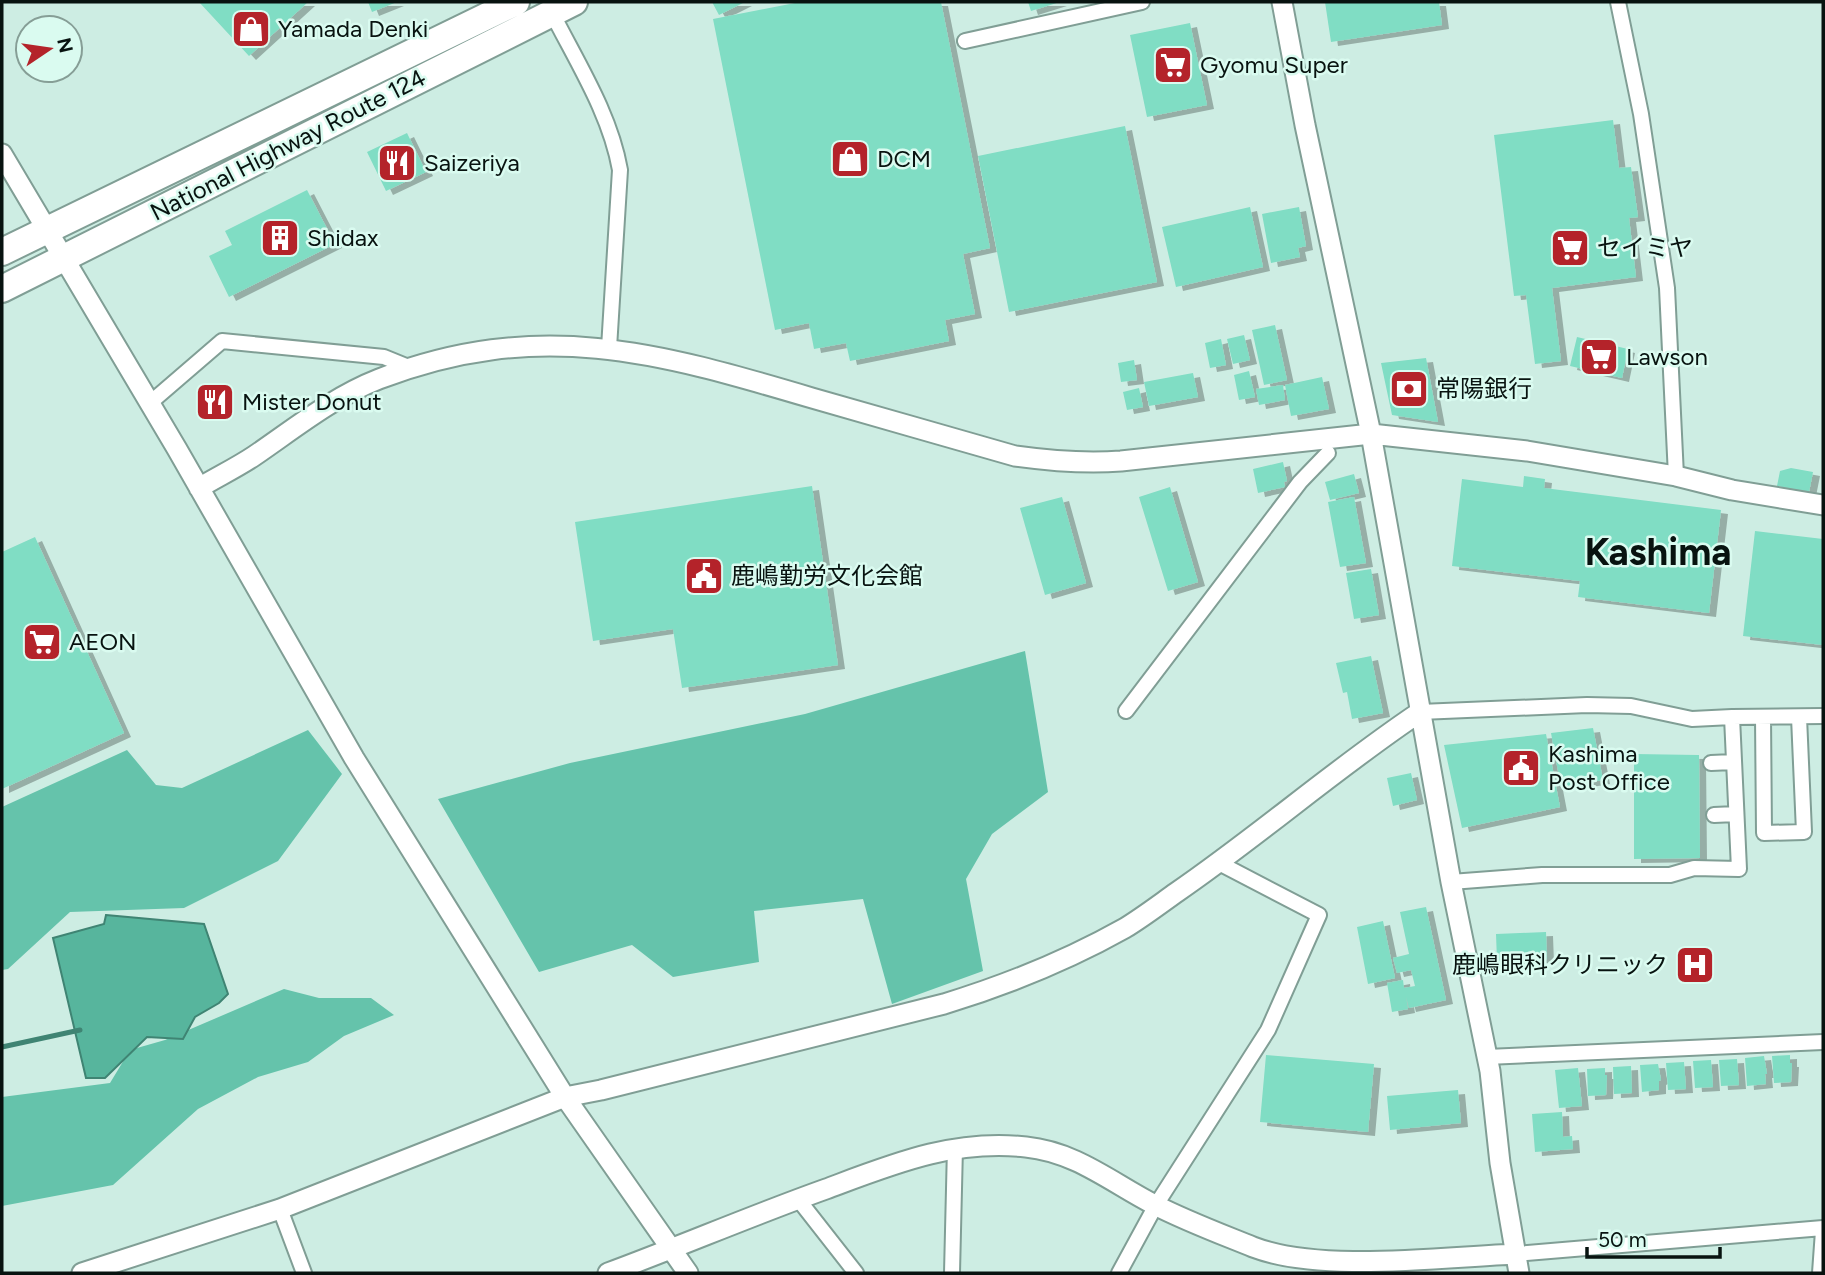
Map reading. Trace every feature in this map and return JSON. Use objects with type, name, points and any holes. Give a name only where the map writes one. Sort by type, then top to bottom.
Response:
[{"type":"highway","name":"National Highway Route 124","points":[[2,252],[516,2]]},
{"type":"highway","name":"National Highway Route 124","points":[[2,289],[558,5]]},
{"type":"street","points":[[965,41],[1142,2]]},
{"type":"street","points":[[1282,2],[1305,125],[1371,434],[1451,882],[1487,1057],[1500,1163],[1518,1264]]},
{"type":"street","points":[[1618,2],[1641,114],[1667,288],[1676,476]]},
{"type":"street","points":[[558,5],[615,144],[620,170],[608,348]]},
{"type":"street","points":[[2,154],[150,403],[333,724],[565,1097],[688,1273]]},
{"type":"street","points":[[150,403],[222,341],[384,357],[411,368]]},
{"type":"street","points":[[199,488],[250,458],[341,396],[411,368],[469,352],[504,347],[559,346],[608,348],[714,368],[1015,456],[1053,462],[1084,464],[1121,461],[1371,434],[1527,451],[1676,476],[1732,490],[1823,505]]},
{"type":"street","points":[[1126,711],[1300,482],[1328,453]]},
{"type":"street","points":[[82,1273],[280,1209],[565,1097],[944,1004],[987,991],[1063,959],[1125,927],[1219,863],[1381,738],[1420,712],[1587,705],[1631,706],[1692,719],[1823,716]]},
{"type":"street","points":[[1451,882],[1542,875],[1670,875],[1694,868],[1739,869],[1732,717]]},
{"type":"street","points":[[1763,717],[1764,833],[1804,832],[1799,717]]},
{"type":"street","points":[[1711,763],[1733,762]]},
{"type":"street","points":[[1714,815],[1736,814]]},
{"type":"street","points":[[1119,1273],[1156,1205],[1268,1030],[1319,915],[1219,863]]},
{"type":"street","points":[[1487,1057],[1823,1042]]},
{"type":"street","points":[[952,1273],[955,1147]]},
{"type":"street","points":[[608,1273],[907,1159],[955,1147],[1028,1147],[1060,1153],[1086,1164],[1156,1205],[1255,1248],[1292,1257],[1365,1267],[1518,1264],[1823,1230],[1820,1273]]},
{"type":"street","points":[[798,1199],[856,1273]]},
{"type":"street","points":[[280,1209],[304,1273]]},
{"type":"shaded area","points":[[1025,651],[1048,792],[992,834],[966,879],[983,971],[892,1004],[863,899],[754,911],[759,962],[673,977],[632,945],[539,972],[438,799],[570,763],[805,714]]},
{"type":"shaded area","points":[[308,730],[342,774],[278,861],[184,908],[70,912],[8,969],[2,970],[2,807],[127,750],[156,785],[182,788]]},
{"type":"shaded area","points":[[106,915],[204,924],[228,994],[219,1003],[195,1017],[183,1039],[147,1037],[105,1078],[86,1078],[53,938],[104,924]]},
{"type":"shaded area","points":[[284,989],[319,998],[371,998],[394,1015],[344,1036],[308,1062],[258,1077],[198,1109],[113,1185],[2,1206],[2,1097],[110,1083],[130,1050],[165,1040]]},
{"type":"building","name":"Yamada Denki","points":[[199,2],[308,2],[249,56]]},
{"type":"building","points":[[368,2],[397,2],[372,12]]},
{"type":"building","points":[[712,2],[745,2],[719,15]]},
{"type":"building","points":[[800,2],[941,2],[990,248],[963,254],[975,314],[945,320],[949,341],[850,361],[846,343],[814,349],[809,323],[775,330],[713,19]]},
{"type":"building","points":[[1028,2],[1060,2],[1031,11]]},
{"type":"building","points":[[1325,2],[1439,2],[1442,25],[1331,42]]},
{"type":"building","points":[[1190,23],[1207,105],[1147,117],[1130,35]]},
{"type":"building","name":"セイミヤ","points":[[1613,120],[1619,168],[1631,167],[1638,217],[1629,218],[1636,277],[1552,288],[1561,361],[1535,364],[1526,295],[1514,296],[1494,135]]},
{"type":"building","points":[[1125,126],[1157,282],[1009,312],[978,156]]},
{"type":"building","points":[[407,133],[426,172],[386,191],[367,152]]},
{"type":"building","name":"Shidax","points":[[307,190],[335,244],[229,297],[209,256],[232,245],[225,231]]},
{"type":"building","points":[[1250,207],[1263,267],[1176,287],[1162,227]]},
{"type":"building","points":[[1299,207],[1306,246],[1298,248],[1300,257],[1271,263],[1262,214]]},
{"type":"building","points":[[1275,325],[1287,380],[1264,385],[1252,330]]},
{"type":"building","points":[[1244,335],[1250,360],[1233,364],[1227,339]]},
{"type":"building","name":"Lawson","points":[[1577,337],[1628,349],[1622,378],[1570,366]]},
{"type":"building","points":[[1221,339],[1226,365],[1210,368],[1205,343]]},
{"type":"building","name":"常陽銀行","points":[[1426,358],[1438,422],[1392,415],[1381,363]]},
{"type":"building","points":[[1134,360],[1137,380],[1121,382],[1118,363]]},
{"type":"building","points":[[1249,371],[1255,397],[1239,400],[1234,375]]},
{"type":"building","points":[[1193,373],[1198,397],[1149,406],[1144,382]]},
{"type":"building","points":[[1322,377],[1329,409],[1291,416],[1285,385]]},
{"type":"building","points":[[1283,385],[1285,400],[1259,405],[1256,389]]},
{"type":"building","points":[[1139,388],[1143,407],[1127,410],[1123,392]]},
{"type":"building","points":[[1283,462],[1287,481],[1284,482],[1285,487],[1258,493],[1253,469]]},
{"type":"building","points":[[1791,468],[1813,472],[1809,492],[1777,486],[1780,471]]},
{"type":"building","points":[[1354,474],[1359,493],[1330,500],[1325,482]]},
{"type":"building","points":[[1524,476],[1545,479],[1544,488],[1721,510],[1709,613],[1578,597],[1580,581],[1452,566],[1462,479],[1523,487]]},
{"type":"building","name":"鹿嶋勤労文化会館","points":[[812,486],[838,665],[682,688],[673,629],[593,641],[575,522]]},
{"type":"building","points":[[1170,487],[1198,582],[1168,591],[1139,497]]},
{"type":"building","points":[[1062,497],[1086,583],[1045,595],[1020,508]]},
{"type":"building","points":[[1354,497],[1366,563],[1340,567],[1328,502]]},
{"type":"building","points":[[1755,531],[1823,539],[1823,645],[1743,636]]},
{"type":"building","name":"AEON","points":[[35,537],[124,733],[2,789],[2,552]]},
{"type":"building","points":[[1371,569],[1379,615],[1354,619],[1346,573]]},
{"type":"building","points":[[1371,656],[1383,713],[1352,719],[1347,692],[1343,693],[1336,663]]},
{"type":"building","points":[[1593,728],[1603,780],[1561,787],[1551,733]]},
{"type":"building","points":[[1546,734],[1560,807],[1462,828],[1444,745]]},
{"type":"building","points":[[1634,754],[1699,755],[1700,858],[1634,859]]},
{"type":"building","points":[[1411,773],[1417,800],[1393,806],[1387,778]]},
{"type":"building","points":[[1426,907],[1446,1000],[1409,1008],[1406,997],[1408,1009],[1392,1012],[1387,983],[1403,980],[1404,988],[1415,986],[1411,970],[1397,973],[1393,958],[1409,954],[1400,912]]},
{"type":"building","points":[[1383,921],[1395,978],[1368,984],[1357,927]]},
{"type":"building","points":[[1546,932],[1547,959],[1497,961],[1496,934]]},
{"type":"building","points":[[1266,1055],[1374,1064],[1368,1132],[1260,1122]]},
{"type":"building","points":[[1790,1055],[1791,1082],[1774,1083],[1772,1056]]},
{"type":"building","points":[[1764,1056],[1766,1084],[1747,1086],[1745,1058]]},
{"type":"building","points":[[1737,1059],[1739,1085],[1721,1086],[1719,1060]]},
{"type":"building","points":[[1711,1060],[1713,1087],[1695,1088],[1693,1061]]},
{"type":"building","points":[[1684,1062],[1686,1089],[1668,1090],[1666,1063]]},
{"type":"building","points":[[1658,1064],[1661,1080],[1659,1090],[1642,1092],[1640,1065]]},
{"type":"building","points":[[1631,1066],[1632,1093],[1614,1094],[1613,1067]]},
{"type":"building","points":[[1578,1068],[1582,1106],[1559,1108],[1555,1070]]},
{"type":"building","points":[[1605,1068],[1606,1095],[1588,1096],[1587,1069]]},
{"type":"building","points":[[1458,1090],[1461,1123],[1390,1130],[1387,1096]]},
{"type":"building","points":[[1562,1112],[1563,1137],[1572,1136],[1573,1149],[1535,1152],[1532,1114]]},
{"type":"waterway","points":[[2,1047],[80,1030]]},
{"type":"place","name":"Yamada Denki","points":[[251,29]]},
{"type":"place","name":"Gyomu Super","points":[[1173,65]]},
{"type":"place","name":"DCM","points":[[850,159]]},
{"type":"place","name":"Saizeriya","points":[[397,163]]},
{"type":"place","name":"Shidax","points":[[280,238]]},
{"type":"place","name":"セイミヤ","points":[[1570,248]]},
{"type":"place","name":"Lawson","points":[[1599,357]]},
{"type":"place","name":"常陽銀行","points":[[1409,389]]},
{"type":"place","name":"Mister Donut","points":[[215,402]]},
{"type":"place","name":"鹿嶋勤労文化会館","points":[[704,576]]},
{"type":"place","name":"AEON","points":[[42,642]]},
{"type":"place","name":"Kashima Post Office","points":[[1521,768]]},
{"type":"place","name":"鹿嶋眼科クリニック","points":[[1695,965]]},
{"type":"district","name":"Kashima","points":[[1658,552]]}]
